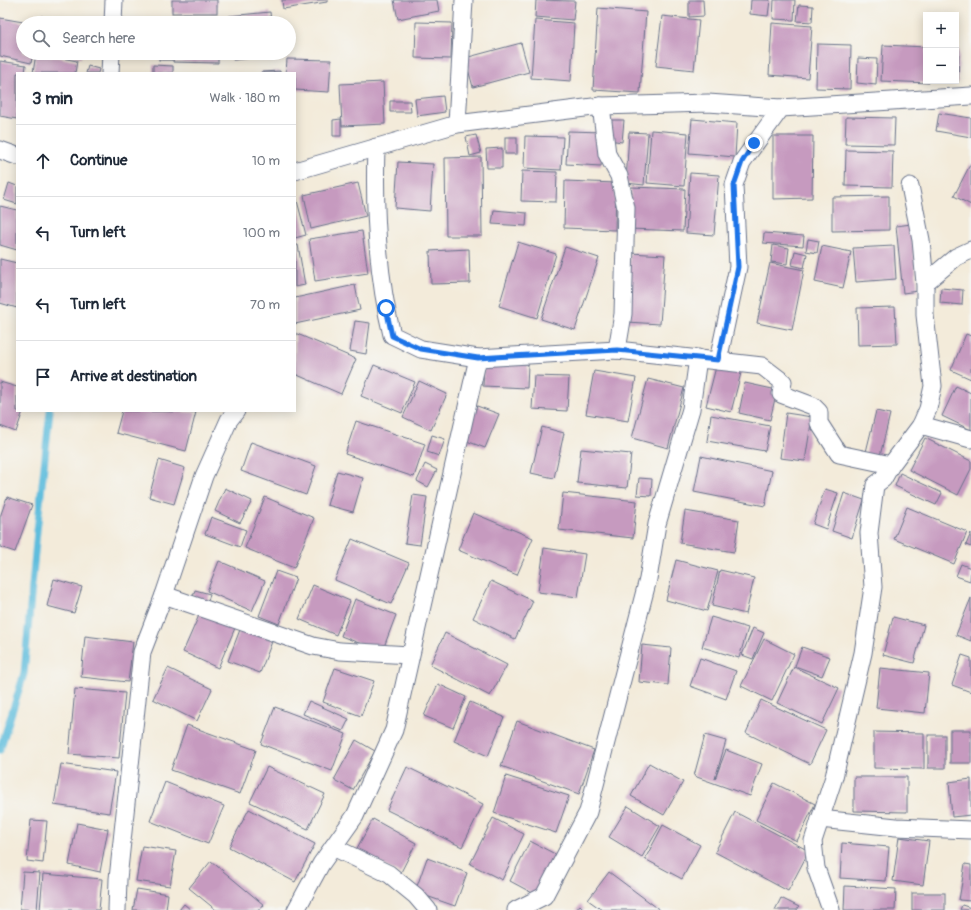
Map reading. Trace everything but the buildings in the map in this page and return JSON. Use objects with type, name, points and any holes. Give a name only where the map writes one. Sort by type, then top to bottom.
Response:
[{"type":"street","points":[[113,16],[114,0]]},
{"type":"street","points":[[457,124],[464,0]]},
{"type":"street","points":[[110,72],[111,60]]},
{"type":"street","points":[[296,171],[457,124],[601,106],[708,103],[781,108],[971,96]]},
{"type":"street","points":[[601,106],[607,154],[619,176],[626,208],[623,314],[617,350]]},
{"type":"street","points":[[718,360],[738,267],[734,185],[742,162],[781,108]]},
{"type":"street","points":[[376,147],[375,180],[378,254],[386,308],[392,336],[421,349],[478,358],[617,350],[718,360],[766,368],[783,382],[781,394],[813,406],[819,412],[819,423],[840,454],[891,466]]},
{"type":"street","points":[[0,150],[16,156]]},
{"type":"street","points":[[831,910],[816,868],[813,841],[834,777],[863,653],[873,587],[869,533],[876,485],[883,479],[921,425],[928,408],[933,386],[925,315],[925,283],[921,240],[910,186]]},
{"type":"street","points":[[925,283],[956,257],[971,250]]},
{"type":"street","points":[[296,910],[321,864],[356,816],[394,730],[478,358]]},
{"type":"street","points":[[516,910],[542,903],[588,812],[648,579],[657,524],[691,409],[698,358]]},
{"type":"street","points":[[117,910],[118,879],[142,652],[164,595],[204,476],[229,420],[235,412]]},
{"type":"street","points":[[921,425],[971,440]]},
{"type":"street","points":[[164,595],[313,646],[340,651],[410,655]]},
{"type":"street","points":[[820,819],[896,827],[971,830]]},
{"type":"street","points":[[333,847],[390,874],[416,896],[428,910]]},
{"type":"waterway","points":[[0,750],[24,674],[50,412]]},
{"type":"route","points":[[386,308],[392,336],[421,349],[478,358],[617,350],[718,360],[738,267],[734,185],[742,162],[754,143]]}]
